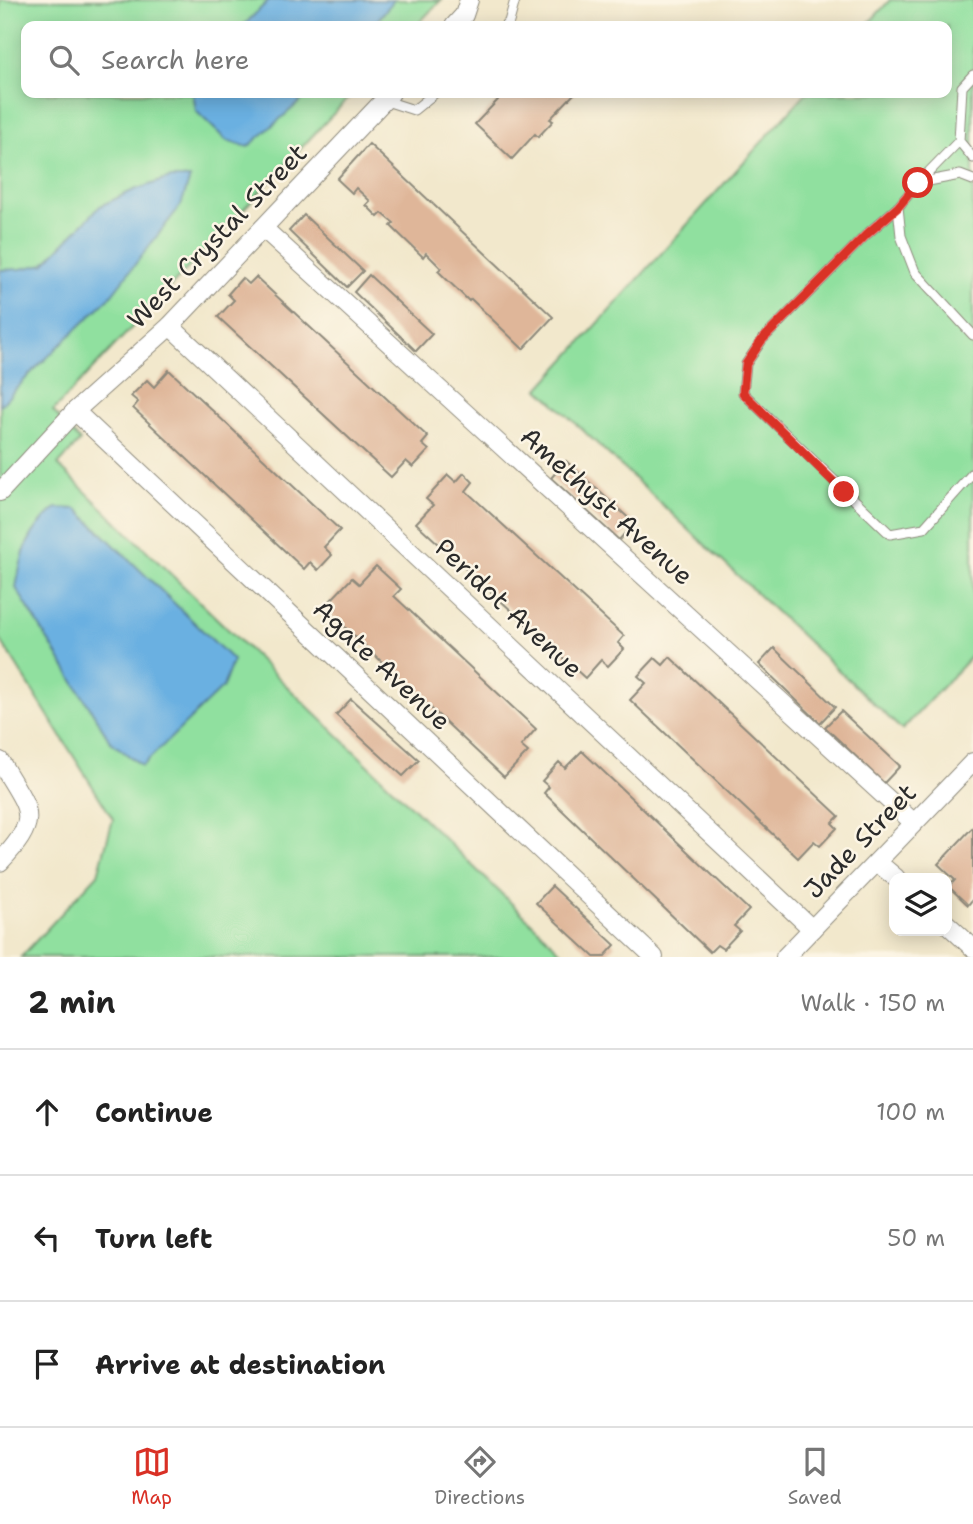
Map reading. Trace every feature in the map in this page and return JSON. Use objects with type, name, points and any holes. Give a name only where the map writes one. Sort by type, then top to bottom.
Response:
[{"type":"street","points":[[459,21],[464,15],[469,0]]},
{"type":"street","name":"West Crystal Street","points":[[0,492],[75,411],[170,326],[386,98]]},
{"type":"street","name":"Amethyst Avenue","points":[[263,228],[914,823]]},
{"type":"street","name":"Peridot Avenue","points":[[170,326],[812,929]]},
{"type":"street","name":"Agate Avenue","points":[[75,411],[654,957]]},
{"type":"street","points":[[0,761],[26,808],[28,823],[21,840],[0,862]]},
{"type":"street","name":"Jade Street","points":[[785,957],[973,762]]},
{"type":"street","points":[[877,862],[890,873]]},
{"type":"street","points":[[952,929],[973,948]]},
{"type":"lane","points":[[509,21],[515,0]]},
{"type":"lane","points":[[973,75],[962,87],[959,141],[898,207],[867,234],[762,340],[746,364],[743,393],[890,534],[924,528],[973,473]]},
{"type":"lane","points":[[389,98],[414,110],[429,98]]},
{"type":"lane","points":[[959,141],[973,158]]},
{"type":"lane","points":[[918,183],[960,175],[973,180]]},
{"type":"lane","points":[[898,207],[901,236],[915,272],[973,335]]},
{"type":"green space","points":[[0,0],[441,0],[421,21],[21,21],[21,98],[348,98],[53,411],[80,441],[58,465],[567,957],[21,957],[98,874],[113,819],[0,639]]},
{"type":"green space","points":[[890,0],[973,0],[973,654],[902,730],[539,389],[801,98],[952,98],[952,21],[871,21]]},
{"type":"water","points":[[269,0],[394,0],[377,21],[248,21]]},
{"type":"water","points":[[194,98],[304,98],[248,147],[226,140],[196,111]]},
{"type":"water","points":[[170,178],[190,178],[181,205],[109,298],[0,406],[0,270],[44,264],[100,206],[134,190]]},
{"type":"water","points":[[56,508],[77,509],[233,660],[223,687],[142,766],[111,742],[16,588],[32,534]]},
{"type":"building","points":[[496,98],[570,98],[550,119],[553,121],[538,137],[535,134],[512,159],[475,124],[498,100]]},
{"type":"building","points":[[369,144],[553,317],[523,349],[438,271],[441,268],[426,253],[423,257],[391,226],[394,223],[382,213],[378,217],[366,205],[370,201],[356,188],[352,193],[337,179]]},
{"type":"building","points":[[304,215],[363,271],[347,287],[289,231]]},
{"type":"building","points":[[369,275],[432,334],[416,351],[354,292]]},
{"type":"building","points":[[256,277],[428,437],[422,444],[429,450],[413,467],[406,461],[391,477],[218,317],[234,300],[228,294],[242,278],[249,284]]},
{"type":"building","points":[[169,370],[340,530],[324,547],[332,555],[318,570],[310,562],[304,569],[133,408],[138,402],[131,396],[147,380],[154,387]]},
{"type":"building","points":[[566,461],[634,523],[619,540],[551,478]]},
{"type":"building","points":[[464,473],[473,482],[466,491],[624,636],[618,643],[624,649],[608,666],[601,660],[585,678],[416,523],[433,505],[426,499],[448,475],[456,482]]},
{"type":"building","points":[[376,566],[401,589],[394,596],[536,729],[521,746],[528,752],[504,777],[331,614],[336,608],[330,601],[352,578],[359,584]]},
{"type":"building","points":[[774,648],[835,707],[820,723],[759,664]]},
{"type":"building","points":[[670,657],[839,816],[832,823],[837,828],[820,846],[814,841],[798,858],[630,700],[646,683],[638,676],[655,658],[663,665]]},
{"type":"building","points":[[351,699],[419,760],[403,776],[336,715]]},
{"type":"building","points":[[841,711],[900,766],[884,783],[825,727]]},
{"type":"building","points":[[582,751],[749,910],[734,926],[740,931],[723,949],[717,945],[710,952],[544,793],[549,787],[542,781],[559,762],[565,768]]},
{"type":"building","points":[[973,827],[973,899],[968,905],[952,890],[955,880],[952,873],[948,873],[938,864]]},
{"type":"building","points":[[552,886],[615,945],[604,957],[594,957],[536,903]]},
{"type":"route","points":[[844,492],[743,393],[746,364],[762,340],[867,234],[898,207],[918,183]]}]
